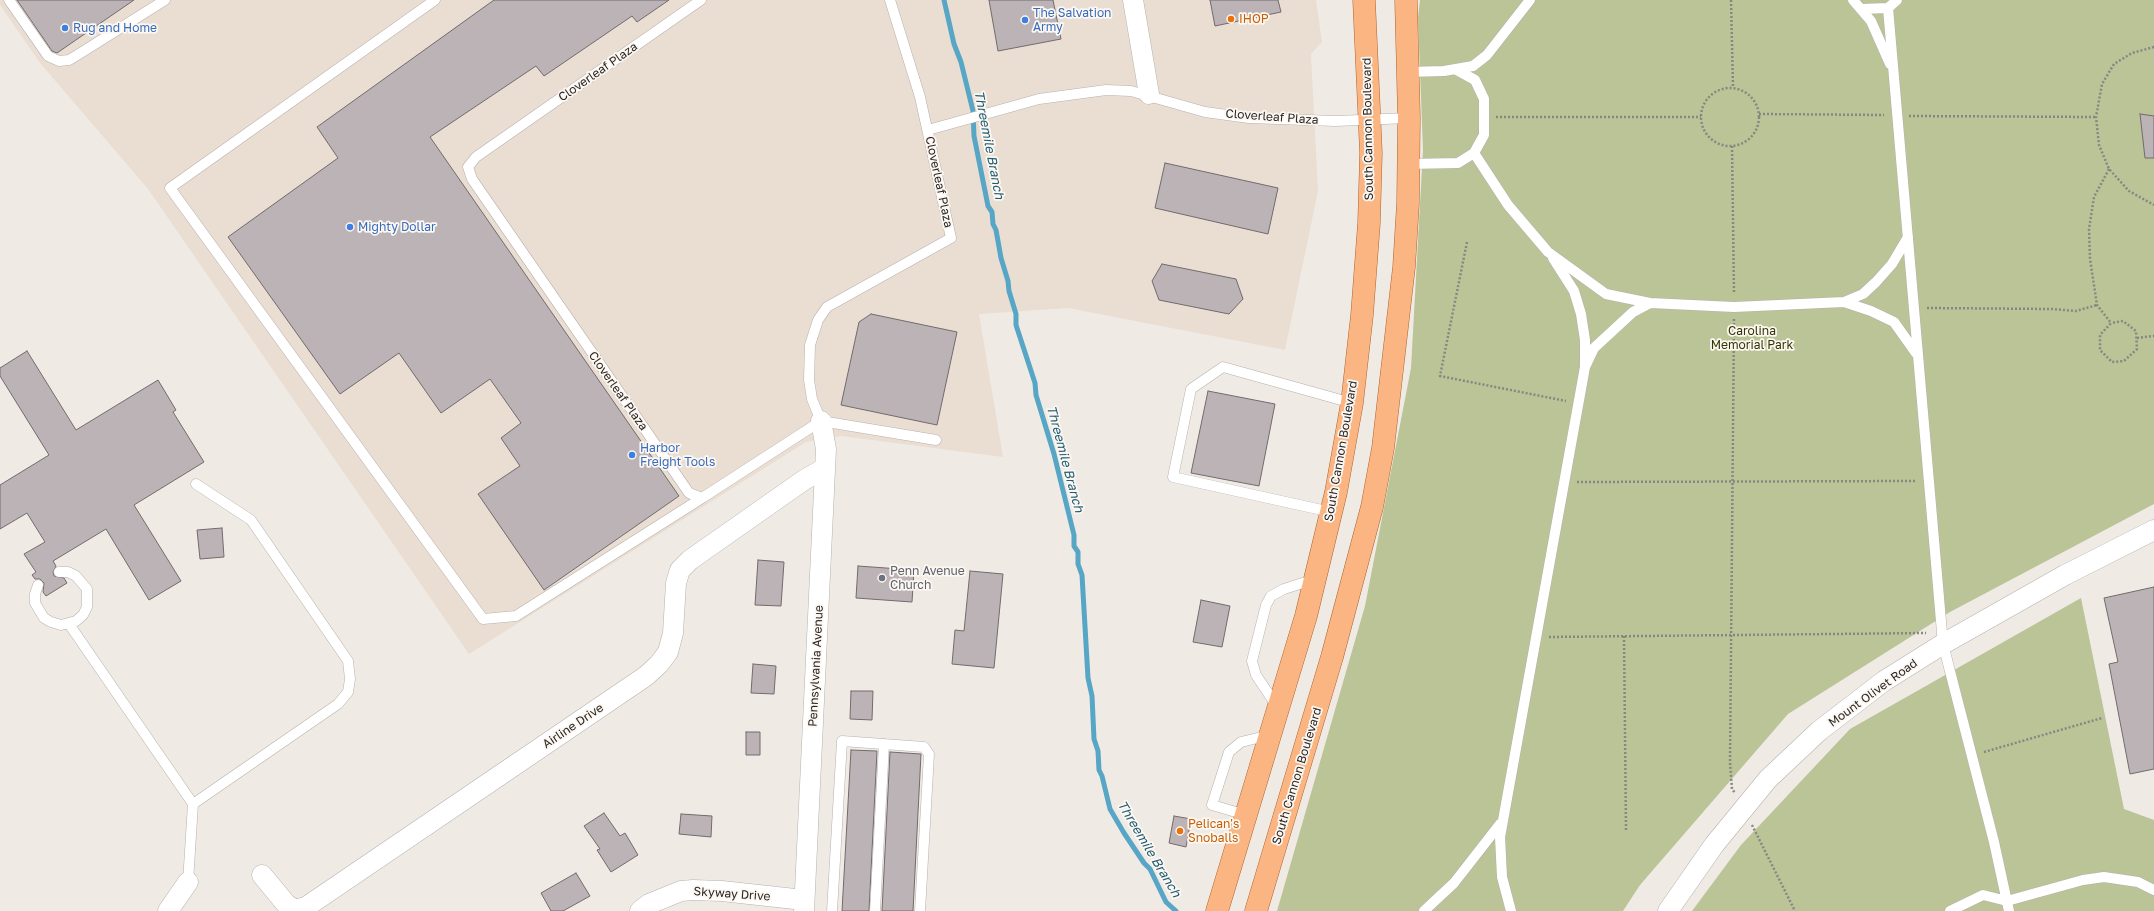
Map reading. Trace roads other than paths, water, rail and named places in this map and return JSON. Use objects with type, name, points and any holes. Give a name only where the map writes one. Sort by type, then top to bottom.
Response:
[{"type":"main road","name":"South Cannon Boulevard","points":[[1217,911],[1306,616],[1331,512],[1352,403],[1362,315],[1369,223],[1370,120],[1364,0]]},
{"type":"main road","name":"South Cannon Boulevard","points":[[1256,911],[1332,657],[1372,507],[1383,448],[1404,267],[1409,164],[1406,0]]},
{"type":"street","points":[[1133,0],[1149,94]]},
{"type":"street","name":"Pennsylvania Avenue","points":[[804,906],[826,449],[821,421]]},
{"type":"street","name":"Airline Drive","points":[[262,875],[286,904],[295,910],[306,907],[646,676],[659,664],[668,652],[673,633],[676,583],[680,570],[702,551],[804,480],[825,468]]},
{"type":"street","name":"Mount Olivet Road","points":[[1668,911],[1714,845],[1768,779],[1819,731],[1943,638],[2154,530]]},
{"type":"street","points":[[168,911],[188,882]]},
{"type":"street","name":"Skyway Drive","points":[[640,911],[649,904],[681,891],[694,890],[722,891],[804,906]]},
{"type":"lane","points":[[9,0],[48,56],[59,61],[69,60],[165,0]]},
{"type":"lane","points":[[436,0],[170,188],[484,619],[516,616],[821,421],[936,440]]},
{"type":"lane","name":"Cloverleaf Plaza","points":[[701,0],[476,157],[468,167],[472,179],[684,487],[689,493],[702,498]]},
{"type":"lane","name":"Cloverleaf Plaza","points":[[821,421],[812,399],[809,380],[810,345],[818,320],[827,307],[952,238],[920,96],[890,0]]},
{"type":"lane","points":[[1407,72],[1455,69],[1473,66],[1487,55],[1530,0]]},
{"type":"lane","points":[[1852,0],[1871,21],[1894,72]]},
{"type":"lane","points":[[1861,9],[1888,8],[1897,0]]},
{"type":"lane","points":[[1888,8],[1943,638],[2008,906]]},
{"type":"lane","points":[[1409,164],[1458,163],[1474,154],[1484,135],[1484,99],[1475,80],[1455,69]]},
{"type":"lane","name":"Cloverleaf Plaza","points":[[928,130],[941,125],[1039,99],[1073,93],[1112,90],[1149,94],[1205,112],[1249,118],[1336,121],[1409,118]]},
{"type":"lane","points":[[1474,154],[1508,205],[1548,252],[1574,291],[1581,314],[1585,340],[1585,367],[1579,403],[1500,837],[1502,877],[1511,911]]},
{"type":"lane","points":[[1548,252],[1606,294],[1650,303],[1734,307],[1844,302],[1863,294],[1876,282],[1892,264],[1908,237]]},
{"type":"lane","points":[[1844,302],[1871,311],[1894,322],[1918,356]]},
{"type":"lane","points":[[1585,367],[1594,348],[1632,312],[1650,303]]},
{"type":"lane","points":[[1331,512],[1173,476],[1191,388],[1223,367],[1352,403]]},
{"type":"lane","points":[[193,804],[338,704],[348,692],[350,679],[348,661],[251,520],[196,484]]},
{"type":"lane","points":[[38,586],[35,594],[35,603],[44,618],[51,622],[69,624],[83,615],[87,607],[87,589],[76,576],[68,572],[59,572]]},
{"type":"lane","points":[[1278,709],[1256,675],[1252,661],[1266,605],[1271,596],[1284,589],[1315,579]]},
{"type":"lane","points":[[69,624],[193,804],[188,882]]},
{"type":"lane","points":[[1246,815],[1212,805],[1229,752],[1241,742],[1270,735]]},
{"type":"lane","points":[[832,911],[842,741],[924,748],[929,754],[920,911]]},
{"type":"lane","points":[[875,911],[884,744]]},
{"type":"lane","points":[[1424,911],[1454,884],[1503,821]]},
{"type":"lane","points":[[2000,911],[2008,906],[2083,880],[2104,877],[2138,882],[2154,890]]},
{"type":"lane","points":[[1950,911],[1983,895],[2008,906]]},
{"type":"waterway","name":"Threemile Branch","points":[[944,0],[954,44],[961,62],[973,111],[974,136],[988,206],[992,212],[993,224],[996,230],[1001,258],[1016,314],[1016,325],[1035,383],[1036,395],[1054,454],[1074,535],[1074,546],[1078,552],[1078,564],[1082,575],[1088,678],[1092,696],[1094,739],[1098,751],[1099,770],[1102,776],[1110,809],[1124,833],[1144,863],[1150,869],[1166,902],[1176,911]]},
{"type":"place","name":"IHOP","points":[[1231,19]]},
{"type":"place","name":"The Salvation Army","points":[[1025,20]]},
{"type":"place","name":"Rug and Home","points":[[65,28]]},
{"type":"place","name":"Mighty Dollar","points":[[350,227]]},
{"type":"place","name":"Harbor Freight Tools","points":[[632,455]]},
{"type":"place","name":"Penn Avenue Church","points":[[882,578]]},
{"type":"place","name":"Pelican's Snoballs","points":[[1180,831]]},
{"type":"park label","name":"Carolina Memorial Park","points":[[1752,338]]}]
